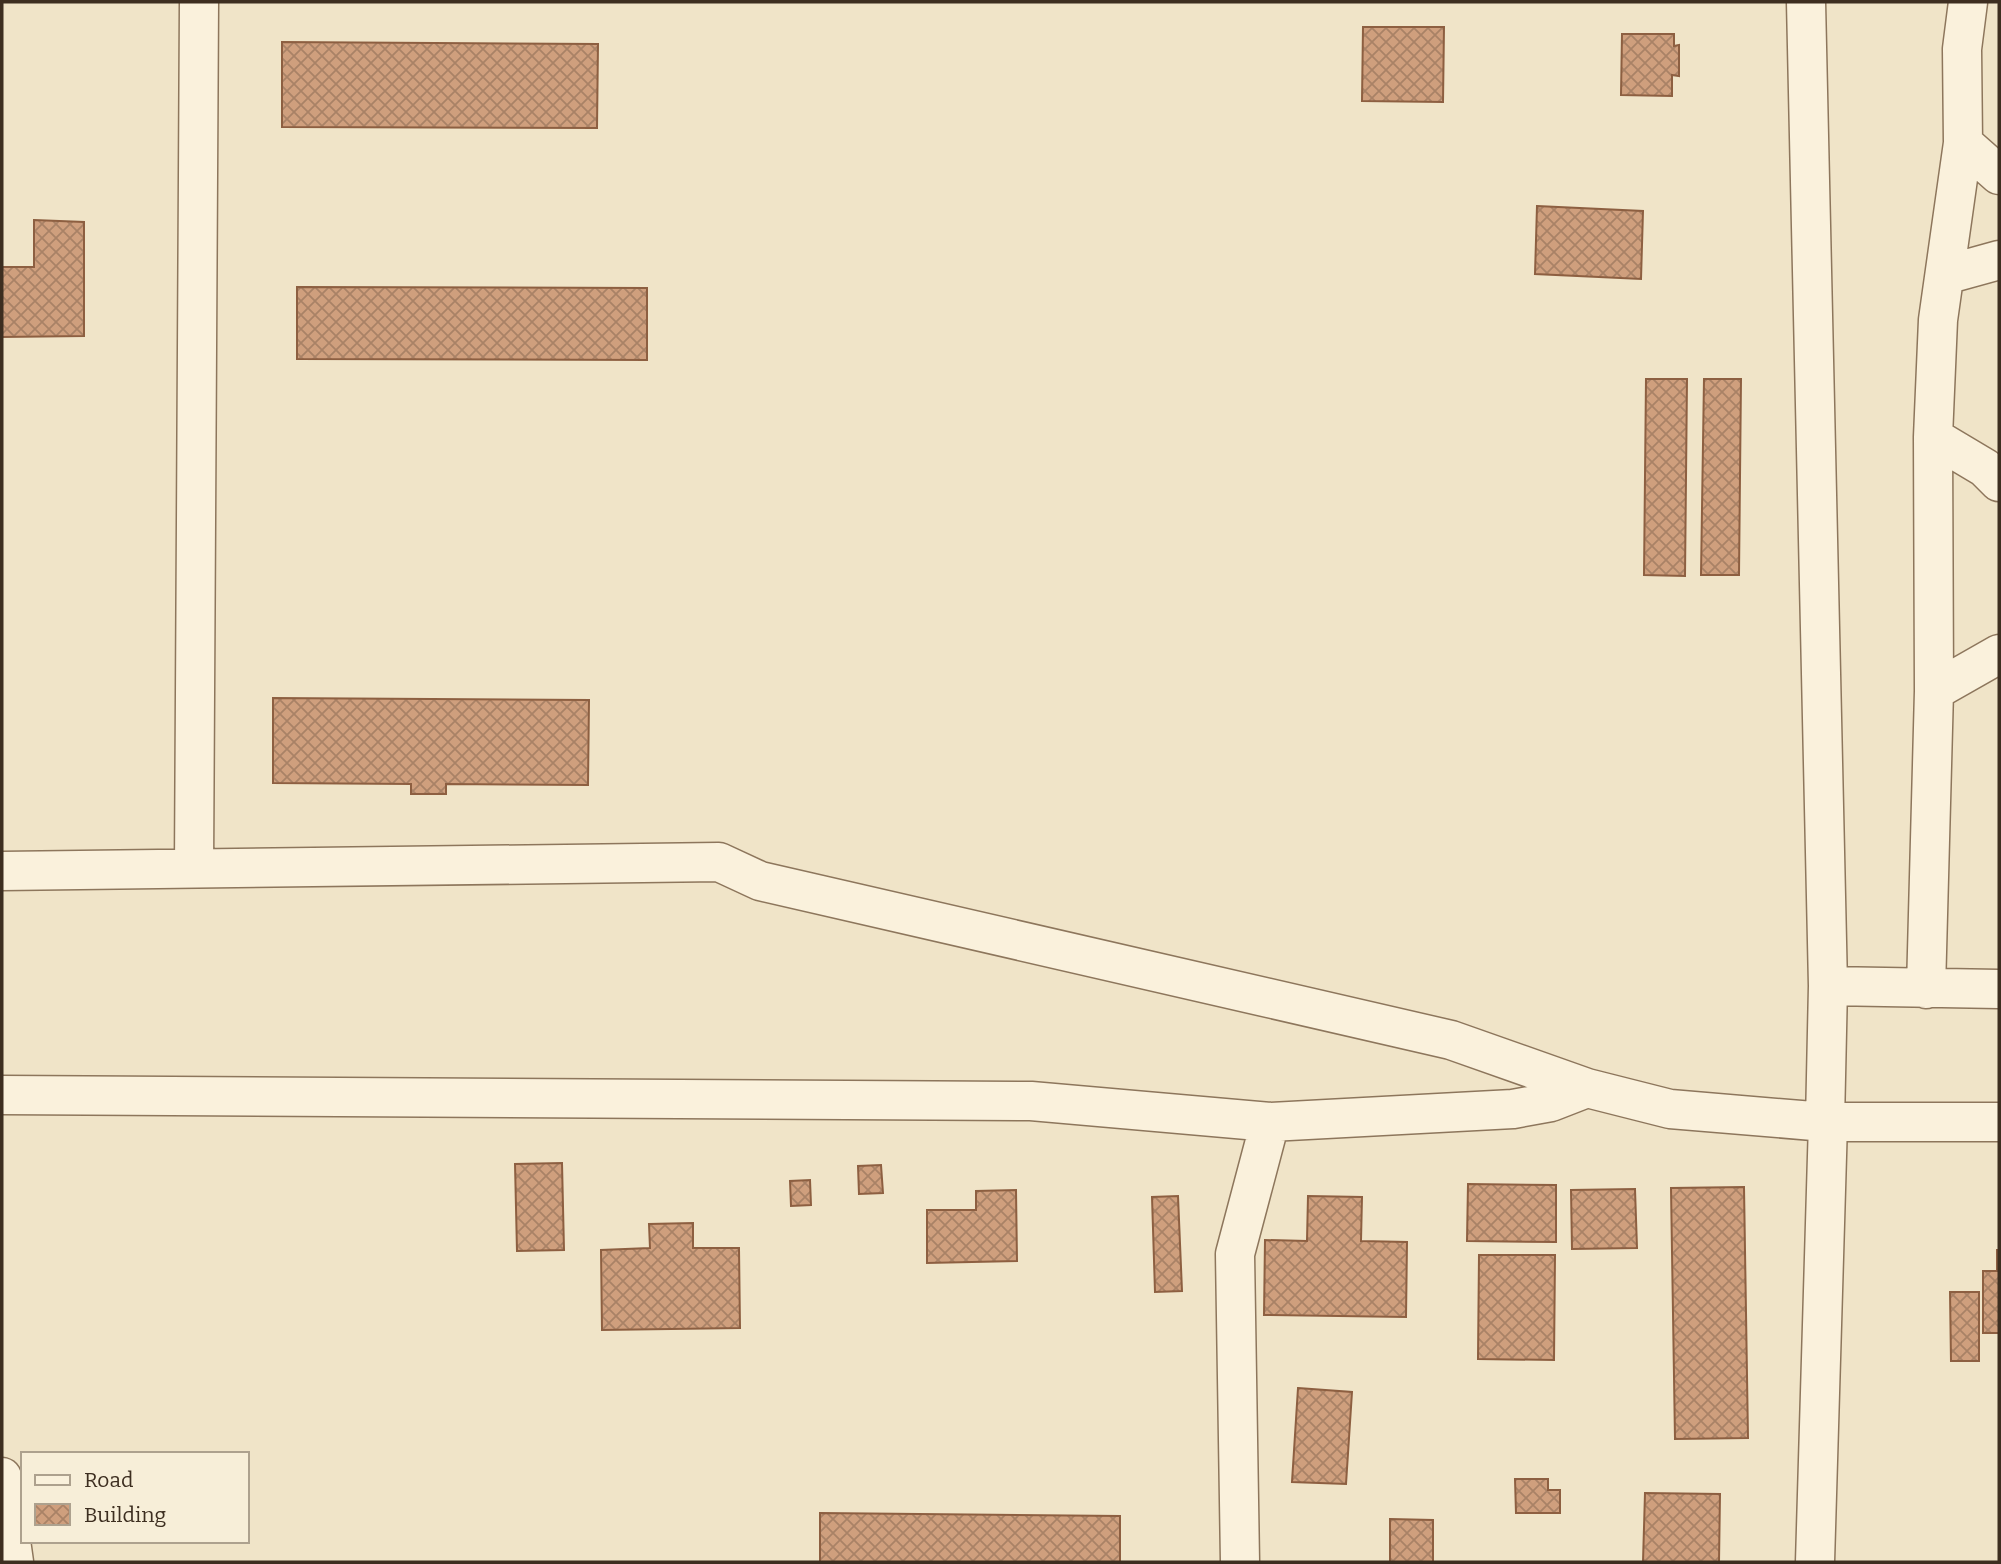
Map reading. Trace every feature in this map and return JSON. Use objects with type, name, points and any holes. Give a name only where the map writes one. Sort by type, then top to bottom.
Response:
[{"type":"street","points":[[194,867],[199,2]]},
{"type":"street","points":[[1806,2],[1828,986],[1815,1562]]},
{"type":"street","points":[[1926,989],[1934,691],[1933,437],[1938,320],[1964,143],[1962,49],[1968,2]]},
{"type":"street","points":[[1964,143],[1999,175]]},
{"type":"street","points":[[1945,275],[1999,260]]},
{"type":"street","points":[[1933,437],[1985,468],[1999,482]]},
{"type":"street","points":[[1934,691],[1999,654]]},
{"type":"street","points":[[2,871],[719,862],[760,881],[1451,1040],[1587,1088],[1670,1110],[1827,1122],[1999,1122]]},
{"type":"street","points":[[1828,986],[1999,989]]},
{"type":"street","points":[[2,1096],[1031,1101],[1270,1122],[1513,1109],[1551,1102],[1587,1088]]},
{"type":"street","points":[[1240,1562],[1235,1254],[1270,1122]]},
{"type":"street","points":[[2,1477],[14,1562]]},
{"type":"building","points":[[1363,27],[1444,27],[1443,102],[1362,101]]},
{"type":"building","points":[[1622,34],[1674,34],[1674,46],[1679,45],[1679,76],[1672,75],[1672,96],[1621,95]]},
{"type":"building","points":[[282,42],[598,44],[597,128],[282,127]]},
{"type":"building","points":[[1537,206],[1643,211],[1641,279],[1535,274]]},
{"type":"building","points":[[34,220],[84,222],[84,336],[2,337],[2,267],[34,267]]},
{"type":"building","points":[[297,287],[647,288],[647,360],[297,359]]},
{"type":"building","points":[[1646,379],[1687,379],[1685,576],[1644,575]]},
{"type":"building","points":[[1704,379],[1741,379],[1739,575],[1701,575]]},
{"type":"building","points":[[273,698],[589,700],[588,785],[446,784],[446,794],[411,794],[411,784],[273,783]]},
{"type":"building","points":[[562,1163],[564,1250],[517,1251],[515,1164]]},
{"type":"building","points":[[881,1165],[883,1193],[859,1194],[858,1166]]},
{"type":"building","points":[[810,1180],[811,1205],[791,1206],[790,1181]]},
{"type":"building","points":[[1468,1184],[1556,1185],[1556,1242],[1467,1241]]},
{"type":"building","points":[[1744,1187],[1748,1438],[1675,1439],[1671,1188]]},
{"type":"building","points":[[1635,1189],[1637,1248],[1572,1249],[1571,1190]]},
{"type":"building","points":[[1016,1190],[1017,1261],[927,1263],[927,1210],[976,1210],[976,1191]]},
{"type":"building","points":[[1178,1196],[1182,1291],[1155,1292],[1152,1197]]},
{"type":"building","points":[[1308,1196],[1362,1197],[1361,1241],[1407,1242],[1406,1317],[1264,1315],[1265,1240],[1307,1241]]},
{"type":"building","points":[[693,1223],[693,1248],[739,1248],[740,1328],[602,1330],[601,1250],[650,1248],[649,1224]]},
{"type":"building","points":[[1997,1250],[1999,1333],[1983,1333],[1983,1271],[1997,1271]]},
{"type":"building","points":[[1479,1255],[1555,1255],[1554,1360],[1478,1359]]},
{"type":"building","points":[[1950,1292],[1979,1292],[1979,1361],[1951,1361]]},
{"type":"building","points":[[1298,1388],[1352,1392],[1346,1484],[1292,1482]]},
{"type":"building","points":[[1515,1479],[1548,1479],[1548,1490],[1560,1490],[1560,1513],[1516,1513]]},
{"type":"building","points":[[1645,1493],[1720,1494],[1719,1562],[1643,1562]]},
{"type":"building","points":[[820,1513],[1120,1516],[1120,1562],[820,1562]]},
{"type":"building","points":[[1390,1519],[1433,1520],[1433,1562],[1390,1562]]}]
